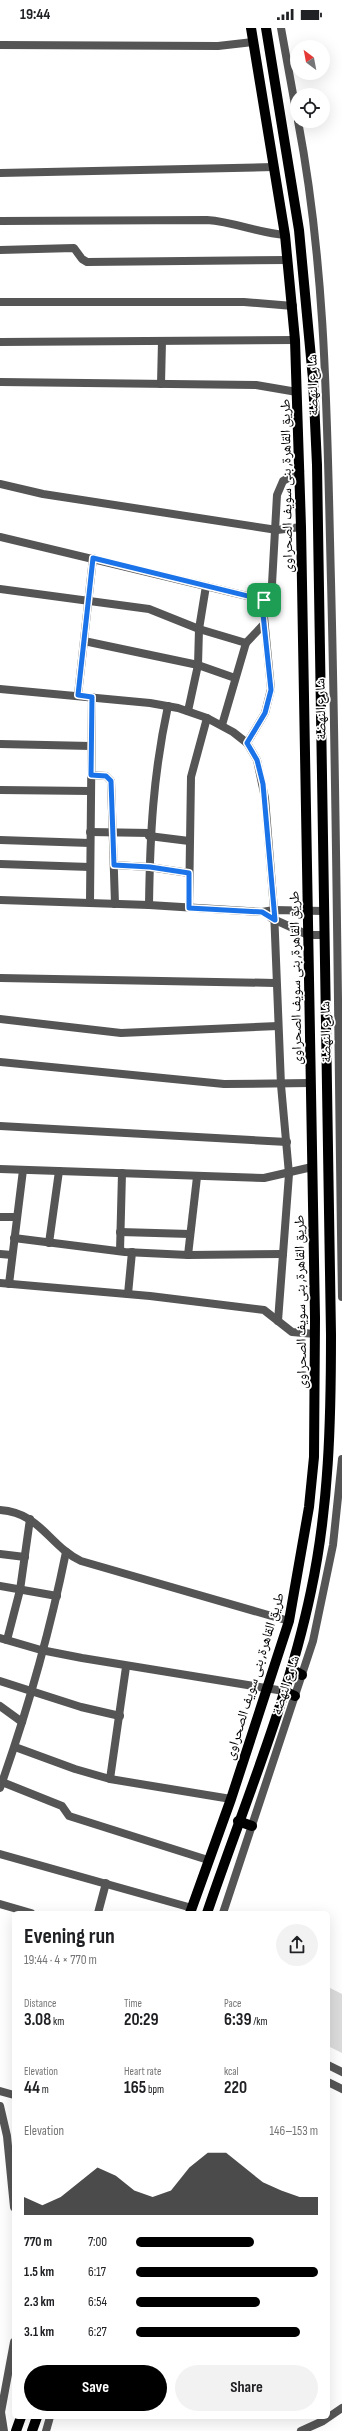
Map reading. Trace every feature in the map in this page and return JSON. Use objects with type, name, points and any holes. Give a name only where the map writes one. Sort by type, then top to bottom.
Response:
[{"type":"main road","name":"طريق القاهرة, بنى سويف الصحراوى","points":[[191,1910],[231,1799],[289,1621],[309,1507],[314,1457],[315,1334],[298,392],[293,306],[285,235],[251,28]]},
{"type":"main road","name":"طريق القاهرة, بنى سويف الصحراوى","points":[[208,1911],[284,1691],[311,1590],[321,1535],[330,1424],[331,1335],[323,935],[317,465],[308,301],[300,230],[266,28]]},
{"type":"main road","points":[[290,1669],[302,1674]]},
{"type":"main road","points":[[284,1691],[295,1696]]},
{"type":"main road","points":[[238,1821],[252,1826]]},
{"type":"main road","points":[[16,2431],[20,2419]]},
{"type":"main road","points":[[32,2431],[36,2419]]},
{"type":"street","points":[[281,28],[292,88]]},
{"type":"street","points":[[0,45],[211,46],[253,42]]},
{"type":"street","name":"شارع النهضة","points":[[299,128],[313,214],[324,338],[338,927],[342,1297]]},
{"type":"street","points":[[0,172],[274,167]]},
{"type":"street","points":[[0,221],[207,220],[227,222],[267,234],[285,235]]},
{"type":"street","points":[[0,250],[74,248],[82,259],[87,262],[288,260]]},
{"type":"street","points":[[0,302],[244,302],[293,306]]},
{"type":"street","points":[[0,342],[295,340]]},
{"type":"street","points":[[161,384],[162,341]]},
{"type":"street","points":[[0,382],[256,385],[298,392]]},
{"type":"street","points":[[247,743],[269,702],[271,690],[264,624],[264,600],[272,584],[279,486],[283,480],[300,471]]},
{"type":"street","points":[[0,484],[43,494],[277,530],[301,527]]},
{"type":"street","points":[[0,537],[264,600]]},
{"type":"street","points":[[78,695],[93,558]]},
{"type":"street","points":[[188,711],[198,665],[199,629],[206,586]]},
{"type":"street","points":[[0,589],[149,609],[199,629],[246,643]]},
{"type":"street","points":[[222,725],[246,643],[264,624]]},
{"type":"street","points":[[84,641],[198,665],[235,678]]},
{"type":"street","points":[[0,689],[78,695],[168,706],[188,711],[222,725],[247,743],[257,760],[263,784],[275,920],[275,982],[281,1085],[289,1174],[278,1321]]},
{"type":"street","points":[[90,902],[92,697]]},
{"type":"street","points":[[149,905],[150,834],[161,738],[168,706]]},
{"type":"street","points":[[189,908],[191,777],[207,718]]},
{"type":"street","points":[[0,744],[91,746]]},
{"type":"street","points":[[91,775],[106,776],[111,781],[114,832],[115,904]]},
{"type":"street","points":[[0,790],[91,791]]},
{"type":"street","points":[[90,832],[150,834],[189,841]]},
{"type":"street","points":[[0,840],[90,843]]},
{"type":"street","points":[[0,864],[90,866]]},
{"type":"street","points":[[114,865],[150,867],[189,873]]},
{"type":"street","points":[[0,900],[90,902],[262,912],[274,910],[308,912],[323,911]]},
{"type":"street","points":[[262,912],[275,920],[308,935],[323,935]]},
{"type":"street","points":[[0,978],[275,982]]},
{"type":"street","points":[[0,1019],[121,1033],[278,1026]]},
{"type":"street","points":[[0,1062],[216,1084],[281,1085],[310,1083]]},
{"type":"street","points":[[0,1126],[287,1142]]},
{"type":"street","points":[[0,1169],[197,1177],[264,1178],[289,1174],[312,1167]]},
{"type":"street","points":[[9,1284],[16,1217],[23,1170]]},
{"type":"street","points":[[49,1243],[59,1171]]},
{"type":"street","points":[[120,1251],[122,1173]]},
{"type":"street","points":[[188,1255],[197,1177]]},
{"type":"street","points":[[0,1217],[16,1217]]},
{"type":"street","points":[[120,1232],[190,1234]]},
{"type":"street","points":[[14,1238],[132,1252],[188,1255],[283,1254]]},
{"type":"street","points":[[128,1294],[132,1252]]},
{"type":"street","points":[[0,1254],[12,1255]]},
{"type":"street","points":[[0,1283],[128,1294],[264,1310],[292,1332],[315,1334]]},
{"type":"street","name":"شارع النهضة","points":[[224,1911],[313,1641],[330,1561],[342,1459]]},
{"type":"street","points":[[0,1510],[21,1513],[30,1519],[66,1552],[81,1561],[289,1621]]},
{"type":"street","points":[[30,1519],[20,1590],[4,1639],[41,1650],[126,1667],[268,1687],[284,1691]]},
{"type":"street","points":[[66,1552],[57,1596],[41,1650],[31,1692],[1,1785],[62,1806],[69,1816],[208,1860]]},
{"type":"street","points":[[0,1554],[25,1557]]},
{"type":"street","points":[[0,1586],[57,1596]]},
{"type":"street","points":[[110,1779],[126,1667]]},
{"type":"street","points":[[0,1681],[31,1692],[120,1716]]},
{"type":"street","points":[[0,1706],[22,1722]]},
{"type":"street","points":[[14,1747],[75,1769],[110,1779],[231,1799]]},
{"type":"street","points":[[0,1854],[191,1910]]},
{"type":"street","points":[[99,1911],[106,1884]]},
{"type":"street","points":[[0,1904],[25,1911]]},
{"type":"street","points":[[330,2067],[342,2072]]},
{"type":"street","points":[[330,2083],[342,2089]]},
{"type":"street","points":[[0,2091],[12,2094]]},
{"type":"street","points":[[0,2106],[12,2194]]},
{"type":"street","points":[[4,2431],[0,2412],[12,2352]]},
{"type":"street","points":[[330,2416],[342,2408]]},
{"type":"street","points":[[46,2431],[49,2419]]},
{"type":"street","points":[[301,2431],[326,2419]]},
{"type":"shaded area","points":[[330,1988],[342,1994],[342,2053],[330,2047]]},
{"type":"route","points":[[93,558],[264,600],[263,614],[271,690],[265,713],[247,743],[257,760],[263,784],[271,889],[275,920],[262,912],[189,908],[189,873],[150,867],[114,865],[111,781],[109,777],[106,776],[91,775],[92,697],[78,695],[93,558]]}]
